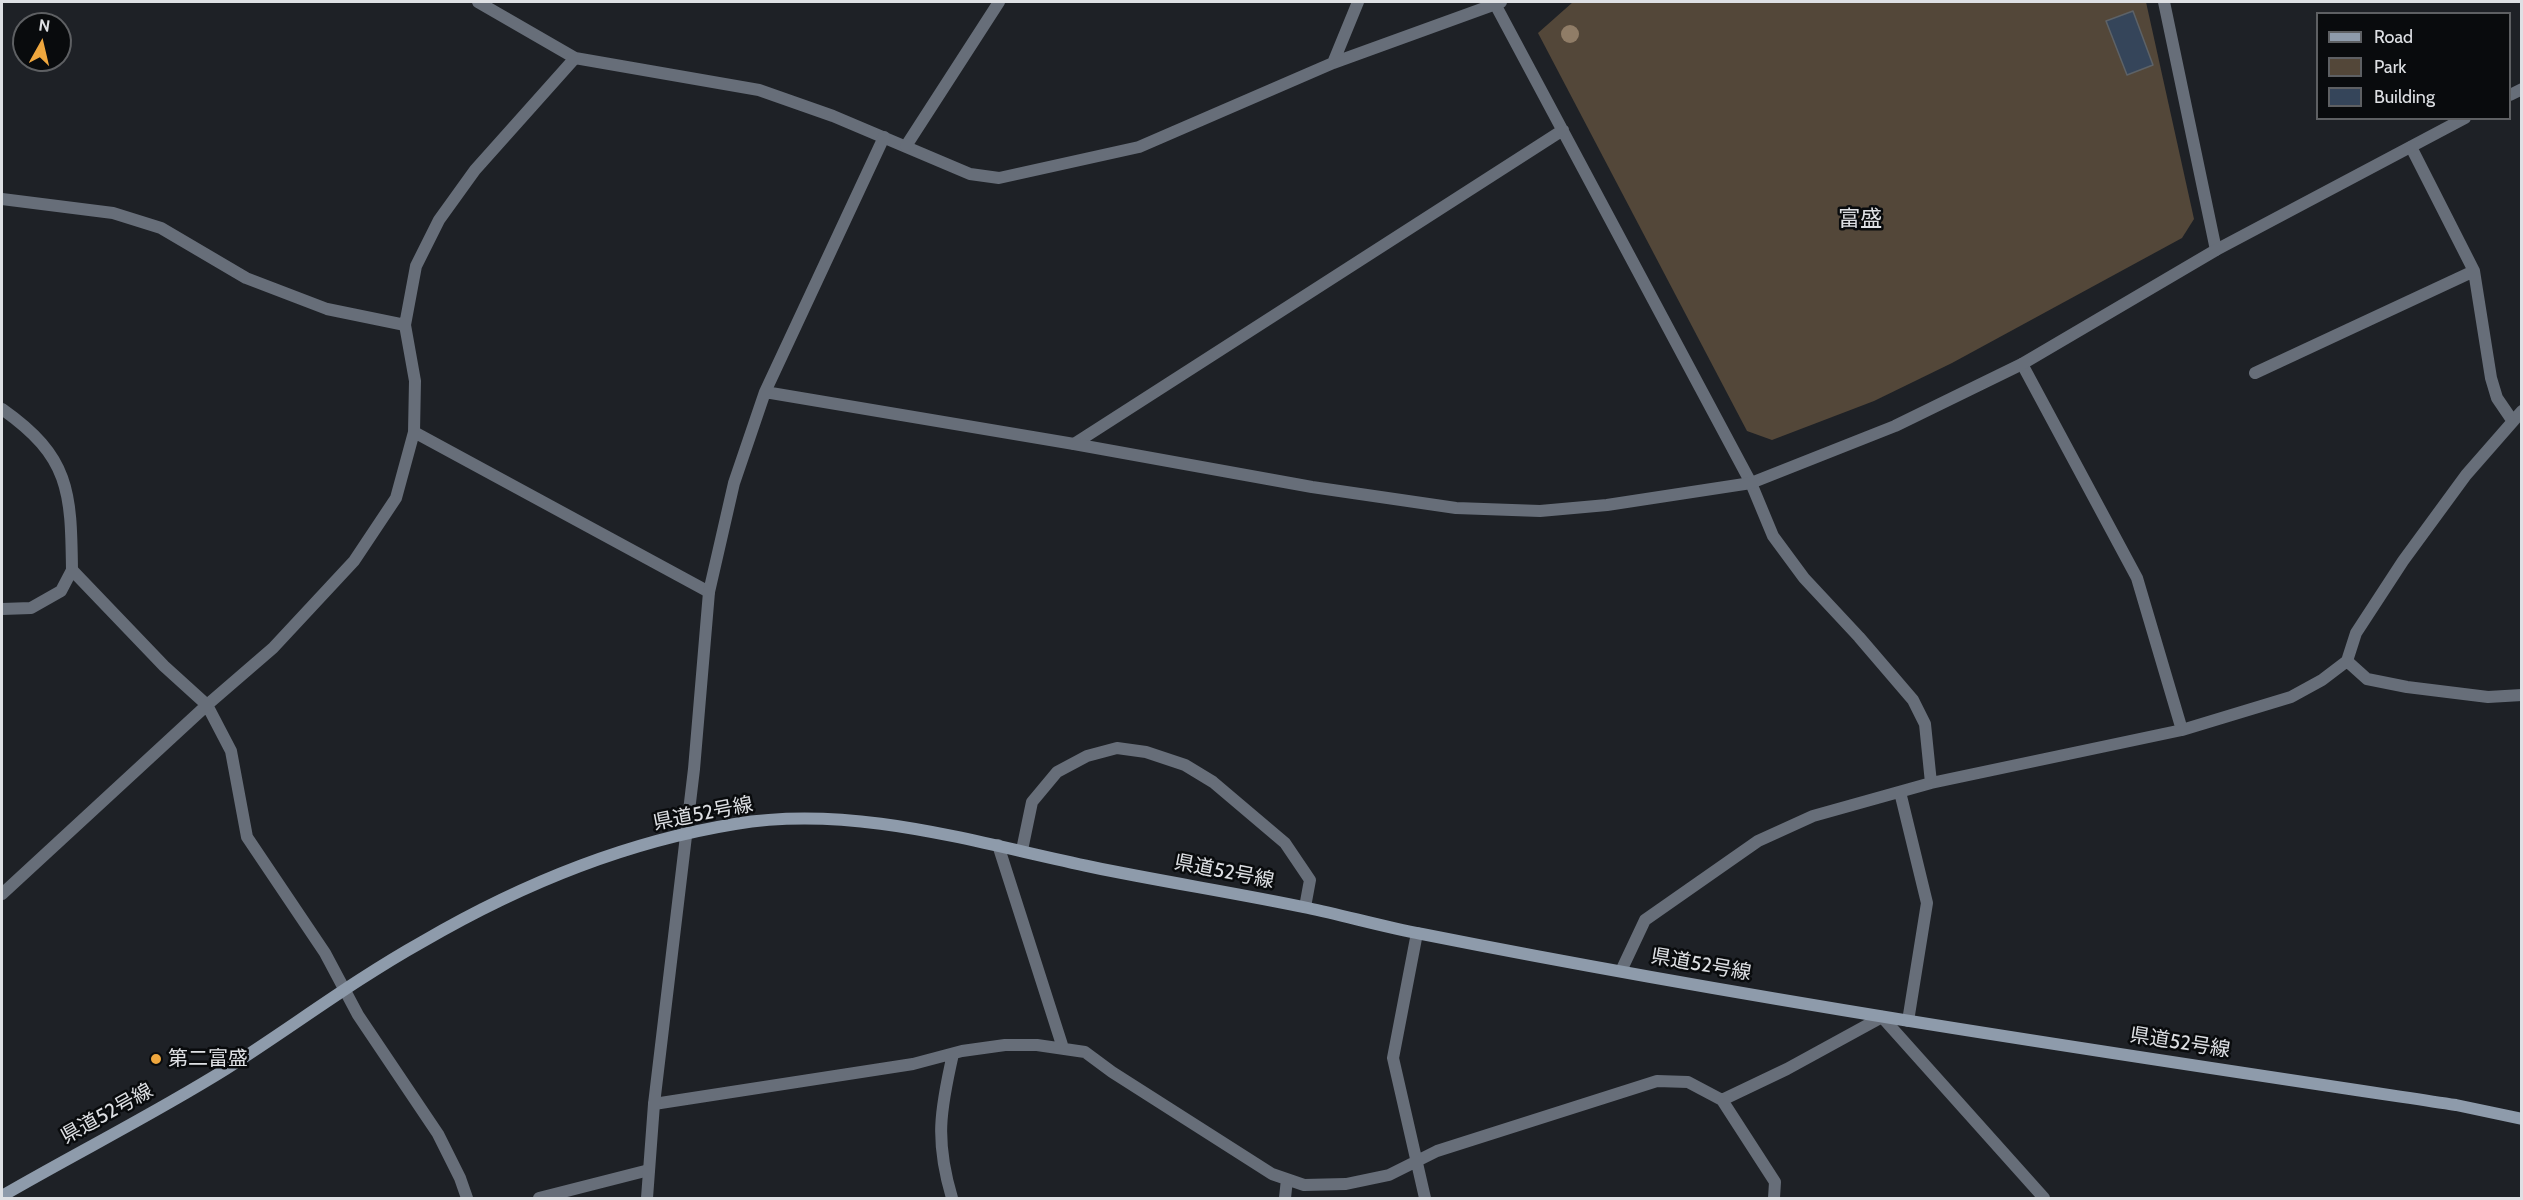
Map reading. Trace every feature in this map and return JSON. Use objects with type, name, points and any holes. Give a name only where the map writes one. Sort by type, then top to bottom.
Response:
[{"type":"main road","name":"県道52号線","points":[[2,1196],[225,1070],[345,989],[419,943],[546,880],[600,858],[685,834],[739,823],[789,820],[845,820],[998,845],[1094,867],[1305,907],[1416,933],[1621,971],[1882,1017],[2456,1105],[2522,1119]]},
{"type":"street","points":[[478,2],[575,58],[759,90],[833,116],[970,174],[999,178],[1139,147],[1334,63],[1498,3],[1751,483],[1773,536],[1804,579],[1859,637],[1913,700],[1925,724],[1931,783]]},
{"type":"street","points":[[906,146],[999,2]]},
{"type":"street","points":[[1334,63],[1358,2]]},
{"type":"street","points":[[2164,2],[2216,250]]},
{"type":"street","points":[[2,894],[207,705],[273,648],[354,561],[396,498],[414,432],[415,381],[405,325],[416,266],[439,220],[476,170],[575,58]]},
{"type":"street","points":[[765,392],[1074,444],[1312,488],[1456,508],[1540,511],[1606,505],[1751,483],[1895,426],[2022,364],[2216,250],[2461,120]]},
{"type":"street","points":[[1074,444],[1563,130]]},
{"type":"street","points":[[647,1198],[654,1104],[694,769],[709,592],[734,483],[765,392],[884,137]]},
{"type":"street","points":[[2411,147],[2474,271],[2491,378],[2497,398],[2512,420]]},
{"type":"street","points":[[2,200],[113,213],[160,228],[246,278],[327,309],[405,325]]},
{"type":"street","points":[[2255,373],[2474,271]]},
{"type":"street","points":[[2022,364],[2138,578],[2182,730]]},
{"type":"street","points":[[2,409],[23,424],[45,445],[64,479],[71,518],[72,570],[61,591],[31,608],[2,609]]},
{"type":"street","points":[[1621,971],[1645,920],[1758,841],[1813,816],[1931,783],[2182,730],[2291,697],[2322,680],[2347,661],[2356,633],[2403,561],[2466,475],[2522,411]]},
{"type":"street","points":[[414,432],[709,592]]},
{"type":"street","points":[[72,570],[164,666],[207,705],[231,751],[247,837],[325,953],[358,1015],[438,1134],[460,1178],[467,1198]]},
{"type":"street","points":[[2347,661],[2367,679],[2407,687],[2488,697],[2522,695]]},
{"type":"street","points":[[1022,850],[1032,802],[1057,772],[1087,756],[1117,748],[1146,752],[1185,765],[1213,782],[1285,843],[1310,880],[1305,907]]},
{"type":"street","points":[[1900,792],[1921,870],[1927,903],[1908,1021]]},
{"type":"street","points":[[998,845],[1063,1048]]},
{"type":"street","points":[[1416,933],[1393,1058],[1425,1198]]},
{"type":"street","points":[[1722,1100],[1787,1069],[1882,1017],[2044,1198]]},
{"type":"street","points":[[654,1104],[913,1064],[1005,1044],[1063,1048],[1085,1052],[1112,1072],[1272,1174],[1304,1185],[1346,1184],[1389,1175],[1437,1151],[1657,1081],[1688,1082],[1722,1100],[1775,1182],[1774,1198]]},
{"type":"street","points":[[952,1198],[943,1169],[939,1137],[943,1095],[953,1054]]},
{"type":"street","points":[[539,1198],[649,1170]]},
{"type":"street","points":[[1285,1198],[1287,1179]]},
{"type":"green space","points":[[1573,2],[2146,2],[2194,219],[2182,238],[1952,363],[1874,401],[1772,440],[1747,431],[1538,33]]},
{"type":"building","points":[[2133,11],[2153,65],[2127,75],[2106,21]]},
{"type":"place","name":"第二富盛","points":[[156,1059]]},
{"type":"district","name":"富盛","points":[[1860,220]]}]
